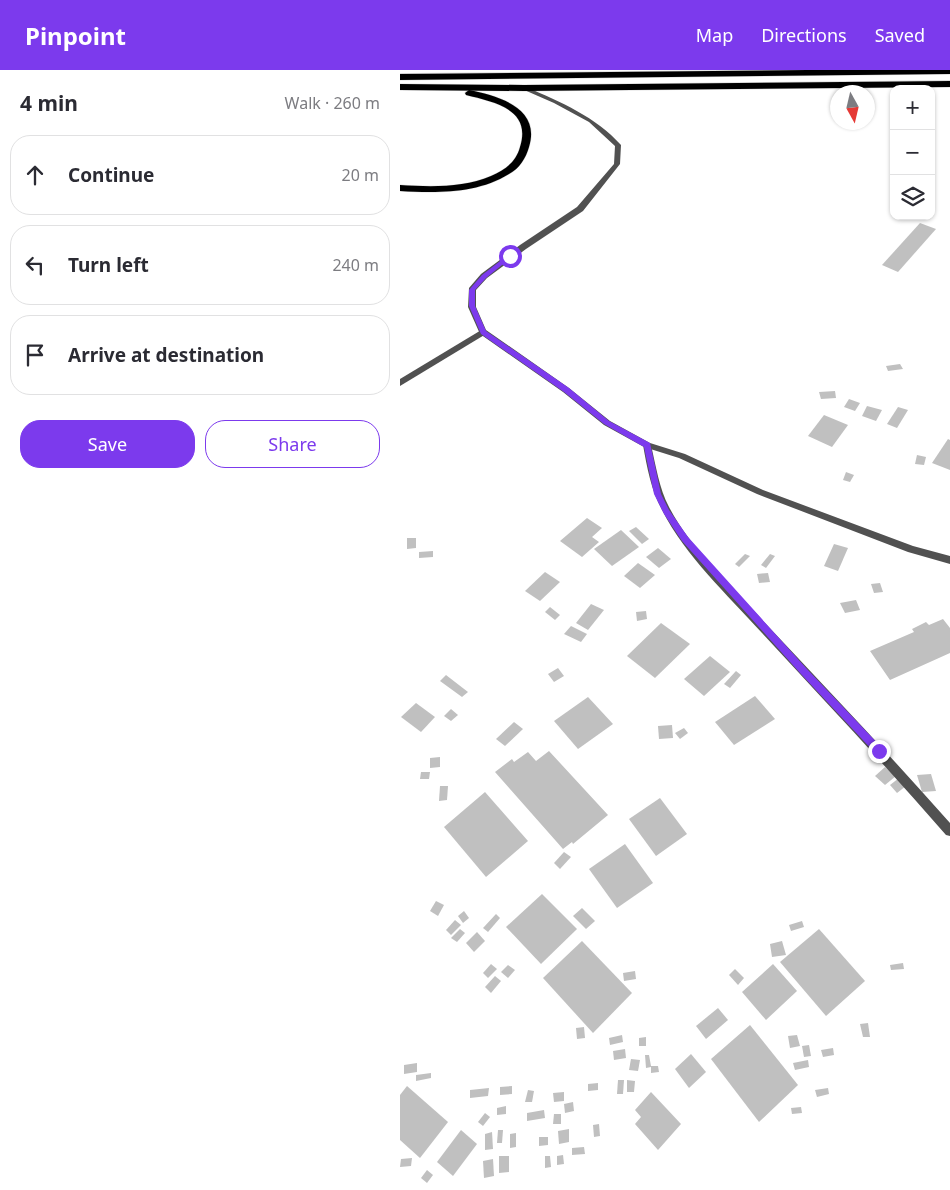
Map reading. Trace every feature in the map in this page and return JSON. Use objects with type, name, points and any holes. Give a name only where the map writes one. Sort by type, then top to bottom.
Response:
[{"type":"highway","points":[[400,76],[628,72],[950,71]]},
{"type":"highway","points":[[400,87],[524,88],[950,84]]},
{"type":"highway","points":[[400,188],[435,190],[483,182],[506,173],[521,158],[530,138],[525,120],[508,104],[476,94],[436,87]]},
{"type":"street","points":[[524,88],[592,121],[618,146],[617,164],[580,209],[484,276],[472,290],[472,306],[483,332],[566,390],[606,423],[648,445],[682,456],[769,496],[911,549],[950,560]]},
{"type":"street","points":[[400,383],[483,332]]},
{"type":"street","points":[[648,445],[658,494],[666,512],[685,539],[803,670],[904,778],[950,831]]},
{"type":"building","points":[[920,223],[936,229],[898,272],[882,265]]},
{"type":"building","points":[[900,364],[903,369],[888,371],[886,366]]},
{"type":"building","points":[[835,391],[836,398],[821,399],[819,392]]},
{"type":"building","points":[[849,399],[860,403],[855,411],[844,407]]},
{"type":"building","points":[[867,406],[882,410],[876,421],[862,416]]},
{"type":"building","points":[[898,407],[908,410],[897,428],[887,424]]},
{"type":"building","points":[[824,415],[848,425],[832,447],[808,436]]},
{"type":"building","points":[[948,439],[950,440],[950,470],[932,463]]},
{"type":"building","points":[[917,455],[926,457],[924,465],[915,464]]},
{"type":"building","points":[[846,472],[854,475],[850,482],[843,480]]},
{"type":"building","points":[[587,518],[602,528],[592,537],[599,542],[582,557],[560,541]]},
{"type":"building","points":[[636,527],[649,539],[642,544],[629,531]]},
{"type":"building","points":[[621,530],[639,547],[612,566],[594,549]]},
{"type":"building","points":[[407,538],[416,538],[416,548],[407,549]]},
{"type":"building","points":[[834,544],[848,548],[838,571],[824,566]]},
{"type":"building","points":[[658,548],[671,559],[659,568],[646,557]]},
{"type":"building","points":[[433,551],[433,557],[419,558],[419,552]]},
{"type":"building","points":[[745,554],[750,556],[739,567],[735,564]]},
{"type":"building","points":[[770,554],[775,556],[766,568],[761,565]]},
{"type":"building","points":[[638,563],[655,575],[640,588],[624,576]]},
{"type":"building","points":[[545,572],[560,582],[540,601],[525,591]]},
{"type":"building","points":[[768,573],[770,582],[759,583],[757,574]]},
{"type":"building","points":[[880,583],[883,592],[874,593],[871,584]]},
{"type":"building","points":[[856,600],[860,610],[845,613],[840,603]]},
{"type":"building","points":[[591,604],[604,610],[588,630],[576,623]]},
{"type":"building","points":[[550,607],[560,615],[555,620],[545,612]]},
{"type":"building","points":[[646,611],[647,619],[637,621],[636,612]]},
{"type":"building","points":[[943,619],[950,628],[950,653],[890,680],[870,651],[914,632],[912,629],[926,622],[929,625]]},
{"type":"building","points":[[661,623],[690,644],[655,678],[627,656]]},
{"type":"building","points":[[571,626],[587,634],[581,642],[564,634]]},
{"type":"building","points":[[710,656],[730,672],[704,696],[684,679]]},
{"type":"building","points":[[558,668],[564,676],[554,682],[548,674]]},
{"type":"building","points":[[736,671],[741,675],[730,688],[724,684]]},
{"type":"building","points":[[446,675],[468,692],[462,697],[440,681]]},
{"type":"building","points":[[755,696],[775,719],[734,745],[715,722]]},
{"type":"building","points":[[588,697],[613,724],[578,749],[554,721]]},
{"type":"building","points":[[416,703],[435,717],[421,732],[401,717]]},
{"type":"building","points":[[451,709],[458,715],[451,721],[444,716]]},
{"type":"building","points":[[514,722],[523,729],[505,746],[496,739]]},
{"type":"building","points":[[672,725],[673,738],[659,739],[658,726]]},
{"type":"building","points":[[684,728],[688,733],[680,739],[675,733]]},
{"type":"building","points":[[549,751],[608,815],[573,844],[572,842],[563,849],[495,772],[512,759],[514,762],[528,752],[536,761]]},
{"type":"building","points":[[440,757],[440,767],[430,768],[430,758]]},
{"type":"building","points":[[885,767],[896,776],[885,785],[875,776]]},
{"type":"building","points":[[421,772],[430,772],[429,779],[420,779]]},
{"type":"building","points":[[931,774],[936,791],[922,792],[917,775]]},
{"type":"building","points":[[899,778],[906,786],[897,793],[890,785]]},
{"type":"building","points":[[440,786],[448,786],[447,800],[439,801]]},
{"type":"building","points":[[485,792],[528,841],[486,877],[444,827]]},
{"type":"building","points":[[660,798],[687,834],[656,856],[629,819]]},
{"type":"building","points":[[625,844],[653,883],[617,908],[589,869]]},
{"type":"building","points":[[564,852],[571,857],[560,869],[554,863]]},
{"type":"building","points":[[542,894],[577,929],[541,964],[506,927]]},
{"type":"building","points":[[436,901],[444,905],[438,916],[430,911]]},
{"type":"building","points":[[582,908],[595,921],[586,929],[573,916]]},
{"type":"building","points":[[464,911],[469,918],[463,923],[458,916]]},
{"type":"building","points":[[496,914],[500,918],[488,932],[483,928]]},
{"type":"building","points":[[455,920],[461,925],[451,935],[446,930]]},
{"type":"building","points":[[802,921],[804,927],[791,931],[789,925]]},
{"type":"building","points":[[460,929],[465,933],[457,942],[451,938]]},
{"type":"building","points":[[819,929],[865,981],[826,1016],[780,962]]},
{"type":"building","points":[[477,932],[485,941],[474,952],[466,943]]},
{"type":"building","points":[[582,941],[632,993],[593,1033],[543,978]]},
{"type":"building","points":[[782,941],[786,955],[772,957],[770,944]]},
{"type":"building","points":[[903,963],[904,969],[891,970],[890,965]]},
{"type":"building","points":[[491,964],[497,969],[488,978],[483,973]]},
{"type":"building","points":[[773,964],[797,991],[766,1020],[742,992]]},
{"type":"building","points":[[508,965],[515,970],[508,978],[501,972]]},
{"type":"building","points":[[735,969],[744,978],[738,985],[729,975]]},
{"type":"building","points":[[635,971],[636,979],[624,981],[623,973]]},
{"type":"building","points":[[495,976],[501,981],[491,993],[485,987]]},
{"type":"building","points":[[718,1008],[728,1020],[706,1039],[696,1026]]},
{"type":"building","points":[[868,1023],[870,1037],[863,1037],[860,1024]]},
{"type":"building","points":[[750,1025],[798,1085],[759,1122],[711,1059]]},
{"type":"building","points":[[584,1027],[585,1038],[577,1039],[576,1028]]},
{"type":"building","points":[[622,1035],[623,1042],[610,1045],[609,1038]]},
{"type":"building","points":[[797,1035],[800,1046],[790,1048],[788,1036]]},
{"type":"building","points":[[646,1037],[646,1046],[639,1046],[639,1038]]},
{"type":"building","points":[[809,1045],[811,1056],[804,1057],[802,1046]]},
{"type":"building","points":[[833,1048],[834,1055],[823,1057],[821,1050]]},
{"type":"building","points":[[625,1049],[626,1058],[614,1060],[613,1051]]},
{"type":"building","points":[[691,1054],[706,1072],[689,1088],[675,1069]]},
{"type":"building","points":[[645,1055],[649,1055],[651,1066],[658,1066],[659,1072],[651,1073],[651,1067],[646,1068]]},
{"type":"building","points":[[631,1059],[640,1060],[638,1071],[629,1070]]},
{"type":"building","points":[[808,1060],[809,1067],[795,1070],[793,1063]]},
{"type":"building","points":[[417,1063],[417,1072],[404,1074],[404,1065]]},
{"type":"building","points":[[431,1073],[431,1078],[416,1081],[416,1075]]},
{"type":"building","points":[[618,1080],[624,1080],[623,1094],[617,1094]]},
{"type":"building","points":[[627,1080],[635,1081],[634,1092],[627,1092]]},
{"type":"building","points":[[598,1083],[598,1090],[588,1091],[588,1084]]},
{"type":"building","points":[[407,1086],[448,1122],[420,1158],[400,1140],[400,1095]]},
{"type":"building","points":[[512,1086],[512,1094],[500,1095],[500,1087]]},
{"type":"building","points":[[489,1088],[488,1096],[470,1098],[470,1090]]},
{"type":"building","points":[[828,1088],[829,1094],[817,1097],[815,1090]]},
{"type":"building","points":[[528,1090],[534,1091],[532,1102],[525,1102]]},
{"type":"building","points":[[564,1092],[564,1101],[554,1102],[553,1093]]},
{"type":"building","points":[[651,1092],[681,1124],[658,1150],[635,1124],[641,1117],[635,1110]]},
{"type":"building","points":[[573,1102],[574,1111],[565,1113],[564,1104]]},
{"type":"building","points":[[506,1106],[506,1114],[497,1115],[497,1108]]},
{"type":"building","points":[[801,1107],[802,1113],[792,1114],[791,1108]]},
{"type":"building","points":[[544,1110],[545,1118],[527,1121],[527,1113]]},
{"type":"building","points":[[485,1113],[490,1117],[483,1126],[478,1122]]},
{"type":"building","points":[[554,1114],[561,1114],[561,1124],[553,1124]]},
{"type":"building","points":[[599,1124],[600,1136],[594,1137],[593,1125]]},
{"type":"building","points":[[569,1129],[569,1142],[559,1144],[558,1131]]},
{"type":"building","points":[[461,1130],[477,1144],[453,1176],[437,1162]]},
{"type":"building","points":[[498,1130],[503,1130],[502,1143],[497,1143]]},
{"type":"building","points":[[492,1132],[493,1149],[485,1150],[485,1134]]},
{"type":"building","points":[[516,1133],[516,1147],[510,1148],[510,1134]]},
{"type":"building","points":[[539,1137],[548,1137],[548,1145],[539,1146]]},
{"type":"building","points":[[584,1147],[585,1154],[572,1155],[572,1148]]},
{"type":"building","points":[[563,1155],[564,1164],[557,1165],[557,1156]]},
{"type":"building","points":[[499,1156],[509,1156],[509,1172],[499,1173]]},
{"type":"building","points":[[545,1156],[550,1156],[551,1167],[545,1168]]},
{"type":"building","points":[[412,1158],[411,1166],[400,1167],[401,1159]]},
{"type":"building","points":[[493,1159],[494,1176],[484,1178],[483,1161]]},
{"type":"building","points":[[427,1170],[433,1175],[427,1183],[421,1178]]},
{"type":"route","points":[[510,256],[484,276],[472,290],[472,306],[483,332],[566,390],[606,423],[648,445],[658,494],[666,512],[685,539],[736,597],[879,751]]}]
